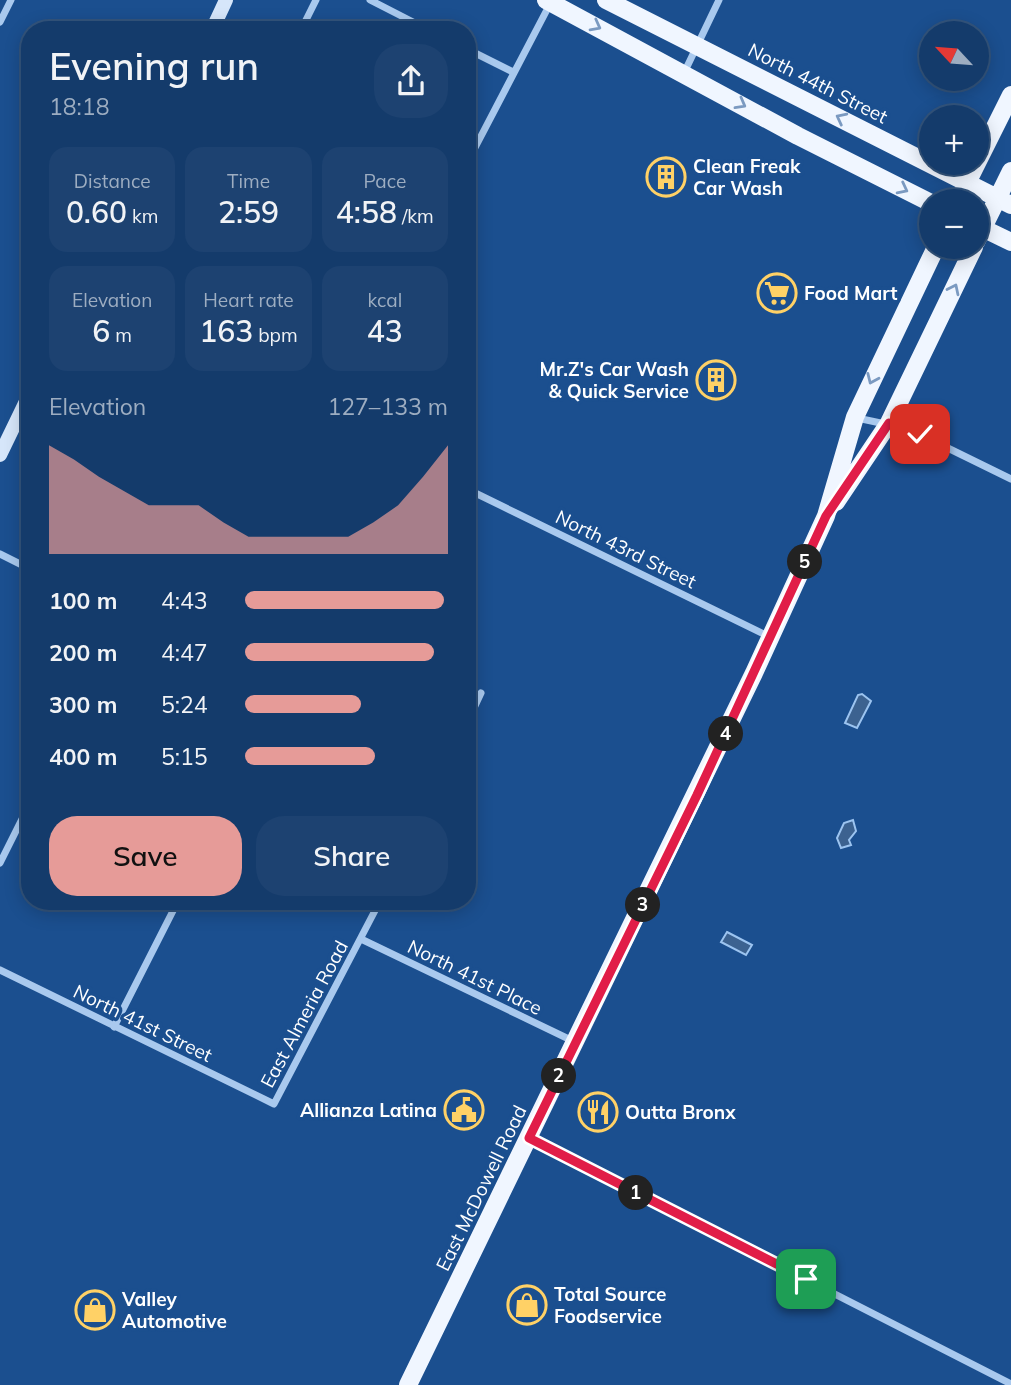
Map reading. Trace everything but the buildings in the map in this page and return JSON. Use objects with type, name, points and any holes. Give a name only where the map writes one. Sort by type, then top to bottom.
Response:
[{"type":"main road","name":"North 44th Street","points":[[606,0],[1004,201]]},
{"type":"main road","points":[[549,1],[798,136],[919,197]]},
{"type":"main road","points":[[964,189],[1011,95]]},
{"type":"main road","name":"East McDowell Road","points":[[989,221],[1004,201],[1011,171]]},
{"type":"main road","points":[[989,238],[1011,242]]},
{"type":"main road","name":"East McDowell Road","points":[[408,1385],[770,638],[826,516],[855,417],[930,259]]},
{"type":"main road","name":"East McDowell Road","points":[[826,516],[889,423],[967,259]]},
{"type":"street","points":[[0,22],[11,0]]},
{"type":"street","points":[[216,21],[226,0]]},
{"type":"street","points":[[306,21],[316,0]]},
{"type":"street","points":[[370,0],[405,21]]},
{"type":"street","points":[[684,73],[719,0]]},
{"type":"street","points":[[476,145],[549,1]]},
{"type":"street","points":[[476,54],[513,72]]},
{"type":"street","points":[[0,455],[21,412]]},
{"type":"street","points":[[855,417],[889,423],[920,434],[1011,479]]},
{"type":"street","name":"North 43rd Street","points":[[476,493],[770,638]]},
{"type":"street","points":[[0,554],[21,564]]},
{"type":"street","points":[[476,704],[481,693]]},
{"type":"street","points":[[0,863],[21,821]]},
{"type":"street","points":[[114,1027],[173,910]]},
{"type":"street","name":"East Almeria Road","points":[[274,1104],[376,910]]},
{"type":"street","name":"North 41st Place","points":[[362,939],[575,1043]]},
{"type":"street","name":"North 41st Street","points":[[0,970],[274,1104]]},
{"type":"street","points":[[529,1138],[1011,1384]]},
{"type":"water","points":[[862,694],[871,701],[857,728],[845,723],[858,695]]},
{"type":"water","points":[[853,820],[856,831],[849,840],[851,845],[841,848],[837,838],[844,823]]},
{"type":"water","points":[[727,932],[752,945],[746,955],[721,942]]},
{"type":"place","name":"Clean Freak Car Wash","points":[[666,177]]},
{"type":"place","name":"Food Mart","points":[[777,293]]},
{"type":"place","name":"Mr.Z's Car Wash & Quick Service","points":[[716,380]]},
{"type":"place","name":"Allianza Latina","points":[[464,1110]]},
{"type":"place","name":"Outta Bronx","points":[[598,1112]]},
{"type":"place","name":"Total Source Foodservice","points":[[527,1305]]},
{"type":"place","name":"Valley Automotive","points":[[95,1310]]},
{"type":"route","points":[[806,1279],[529,1138],[697,795],[826,516],[889,423],[920,434]]}]
